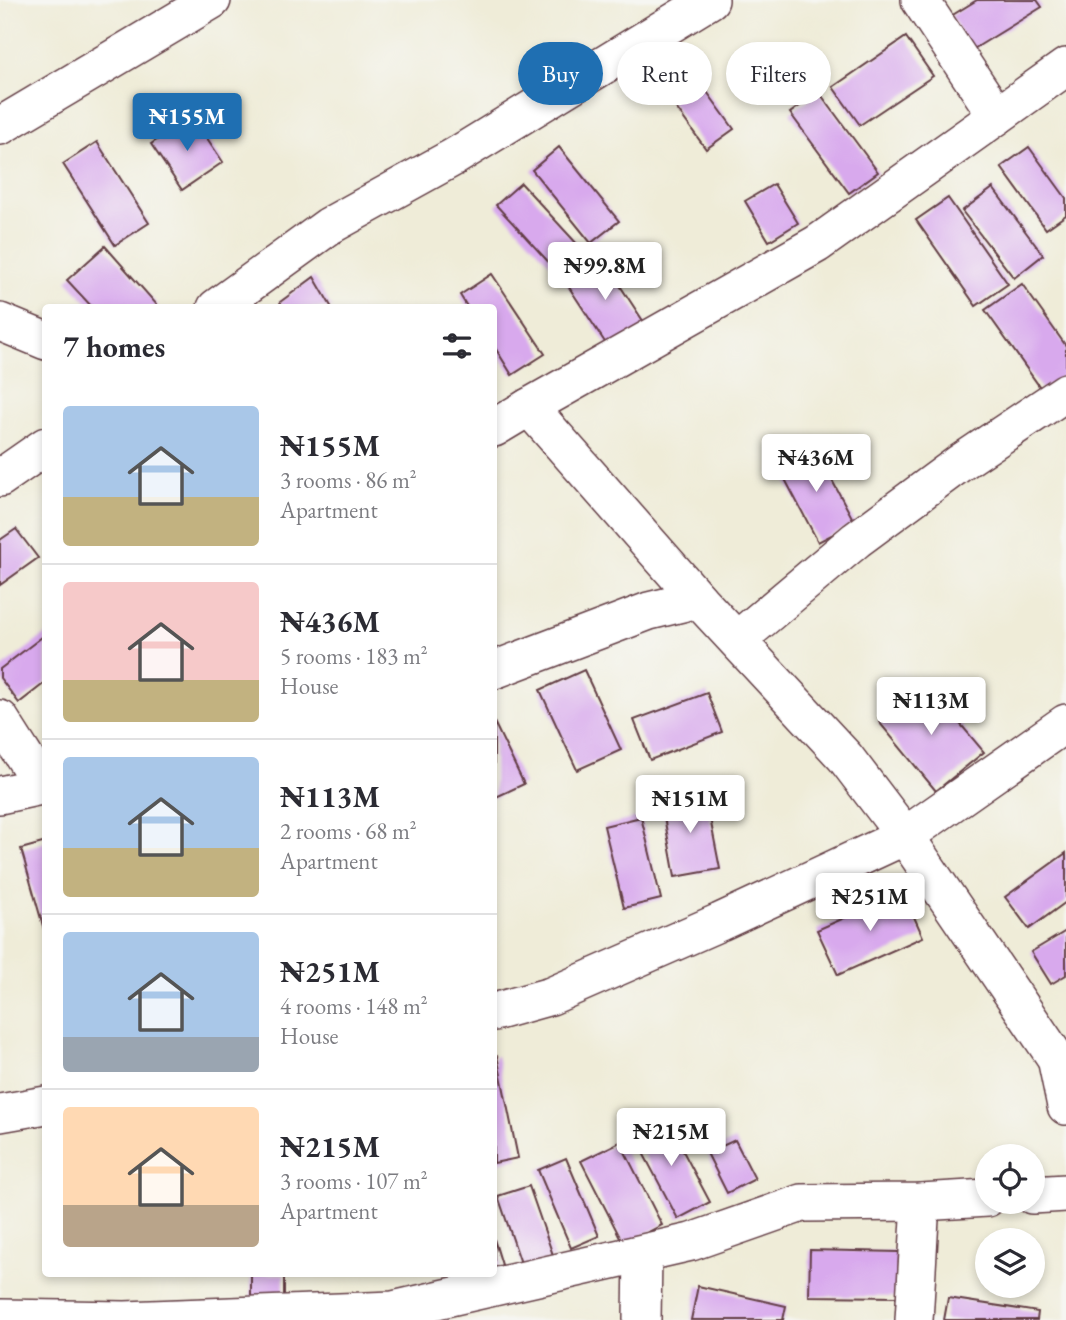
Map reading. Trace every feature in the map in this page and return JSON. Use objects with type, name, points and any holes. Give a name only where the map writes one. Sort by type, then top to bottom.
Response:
[{"type":"street","points":[[0,126],[212,0]]},
{"type":"street","points":[[222,304],[329,226],[454,157],[710,0]]},
{"type":"street","points":[[920,0],[997,116]]},
{"type":"street","points":[[497,426],[817,244],[1066,67]]},
{"type":"street","points":[[0,322],[42,339]]},
{"type":"street","points":[[737,640],[856,540],[960,463],[1066,392]]},
{"type":"street","points":[[529,407],[698,599],[845,757],[905,836],[1061,1055],[1066,1106]]},
{"type":"street","points":[[0,478],[42,449]]},
{"type":"street","points":[[497,669],[649,611],[698,599]]},
{"type":"street","points":[[0,719],[40,771],[0,795]]},
{"type":"street","points":[[497,1011],[551,996],[720,922],[905,836],[1066,723]]},
{"type":"street","points":[[0,1114],[42,1106]]},
{"type":"street","points":[[1045,1194],[1066,1193]]},
{"type":"street","points":[[0,1318],[125,1320],[393,1315],[691,1242],[802,1203],[975,1199]]},
{"type":"street","points":[[914,1320],[921,1202]]},
{"type":"street","points":[[642,1320],[643,1254]]},
{"type":"building","points":[[977,0],[1037,0],[1042,7],[972,50],[951,16]]},
{"type":"building","points":[[906,37],[933,76],[860,125],[833,87]]},
{"type":"building","points":[[712,99],[734,129],[706,149],[674,105],[712,105]]},
{"type":"building","points":[[801,105],[829,105],[878,172],[849,193],[790,113]]},
{"type":"building","points":[[192,116],[223,162],[182,190],[151,144]]},
{"type":"building","points":[[97,142],[149,223],[115,245],[63,164]]},
{"type":"building","points":[[559,147],[619,221],[591,243],[532,170]]},
{"type":"building","points":[[1029,147],[1066,198],[1066,215],[1046,229],[1001,167]]},
{"type":"building","points":[[521,183],[579,246],[555,269],[496,205]]},
{"type":"building","points":[[774,184],[798,223],[769,241],[745,201]]},
{"type":"building","points":[[993,188],[1043,255],[1014,278],[962,211]]},
{"type":"building","points":[[948,198],[1008,284],[976,306],[916,220]]},
{"type":"building","points":[[105,246],[156,304],[89,304],[67,280]]},
{"type":"building","points":[[598,252],[649,330],[612,353],[561,275]]},
{"type":"building","points":[[492,274],[545,354],[512,375],[497,351],[497,304],[466,304],[460,295]]},
{"type":"building","points":[[314,277],[330,304],[281,304],[280,302]]},
{"type":"building","points":[[1022,284],[1066,346],[1066,373],[1042,390],[985,310]]},
{"type":"building","points":[[813,445],[855,523],[818,542],[777,464]]},
{"type":"building","points":[[16,529],[38,558],[0,585],[0,540]]},
{"type":"building","points":[[42,637],[42,685],[19,703],[0,678],[0,669]]},
{"type":"building","points":[[584,670],[621,750],[577,770],[540,690]]},
{"type":"building","points":[[926,683],[984,752],[936,791],[879,722]]},
{"type":"building","points":[[707,693],[722,732],[650,760],[634,720]]},
{"type":"building","points":[[497,728],[524,784],[497,797]]},
{"type":"building","points":[[705,792],[720,869],[675,877],[661,800]]},
{"type":"building","points":[[641,817],[661,899],[624,908],[604,826]]},
{"type":"building","points":[[42,843],[42,922],[21,849]]},
{"type":"building","points":[[1066,853],[1066,902],[1029,929],[1005,897]]},
{"type":"building","points":[[903,892],[923,937],[838,975],[817,930]]},
{"type":"building","points":[[1066,931],[1066,975],[1051,984],[1031,952]]},
{"type":"building","points":[[497,1056],[518,1158],[497,1162]]},
{"type":"building","points":[[665,1117],[710,1202],[678,1219],[633,1134]]},
{"type":"building","points":[[735,1140],[755,1179],[727,1193],[707,1153]]},
{"type":"building","points":[[620,1142],[662,1225],[624,1245],[581,1161]]},
{"type":"building","points":[[566,1158],[599,1236],[571,1248],[538,1170]]},
{"type":"building","points":[[529,1186],[554,1258],[523,1269],[498,1196]]},
{"type":"building","points":[[497,1249],[502,1265],[497,1267]]},
{"type":"building","points":[[810,1250],[899,1252],[898,1297],[809,1296]]},
{"type":"building","points":[[251,1277],[284,1277],[284,1299],[251,1299]]},
{"type":"building","points":[[698,1286],[786,1306],[783,1320],[691,1320]]},
{"type":"building","points":[[948,1298],[1038,1312],[1037,1320],[944,1320]]}]
